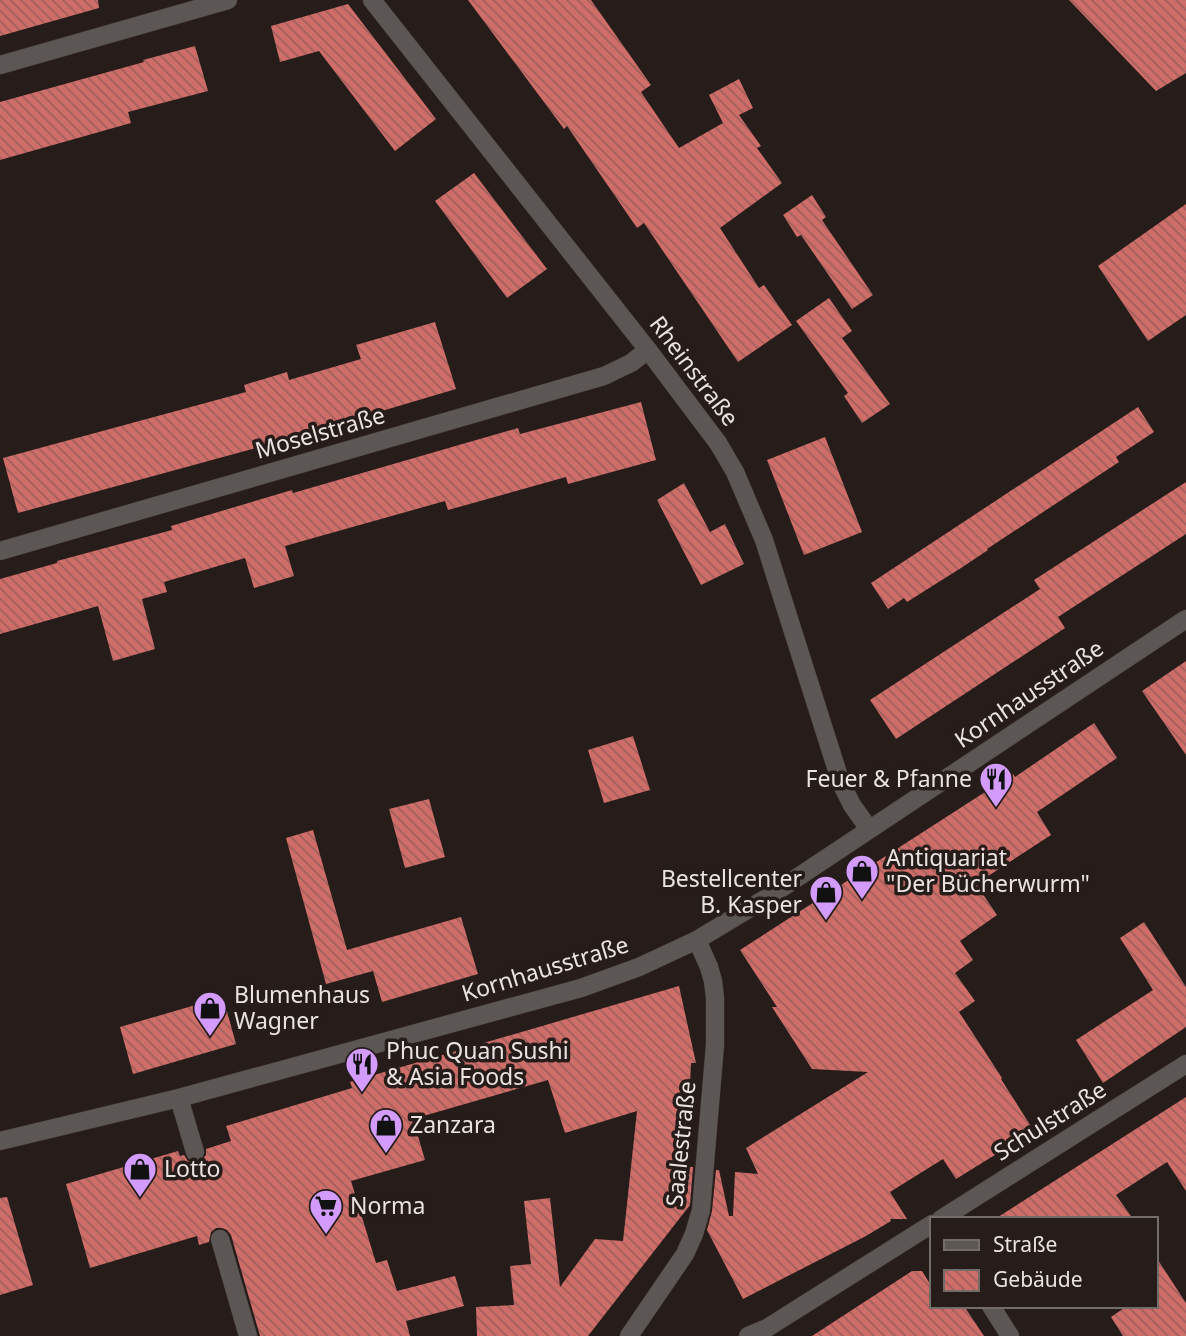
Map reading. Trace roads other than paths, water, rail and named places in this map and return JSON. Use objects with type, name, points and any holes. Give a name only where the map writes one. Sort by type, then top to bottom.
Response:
[{"type":"street","points":[[0,65],[228,0]]},
{"type":"street","name":"Rheinstraße","points":[[372,0],[718,443],[740,482],[764,540],[841,783],[852,806],[869,830]]},
{"type":"street","name":"Moselstraße","points":[[0,551],[604,376],[648,351]]},
{"type":"street","name":"Kornhausstraße","points":[[0,1142],[179,1098],[581,988],[639,967],[697,940],[765,899],[1186,619]]},
{"type":"street","name":"Saalestraße","points":[[629,1336],[685,1254],[701,1210],[715,1045],[715,998],[709,967],[697,940]]},
{"type":"street","name":"Schulstraße","points":[[944,1217],[1186,1064]]},
{"type":"street","points":[[179,1098],[195,1152]]},
{"type":"street","points":[[748,1336],[768,1328],[930,1225]]},
{"type":"street","points":[[220,1238],[248,1336]]},
{"type":"street","points":[[992,1308],[1010,1336]]},
{"type":"place","name":"Feuer & Pfanne","points":[[996,809]]},
{"type":"place","name":"Antiquariat \"Der Bücherwurm\"","points":[[862,901]]},
{"type":"place","name":"Bestellcenter B. Kasper","points":[[826,922]]},
{"type":"place","name":"Blumenhaus Wagner","points":[[210,1038]]},
{"type":"place","name":"Phuc Quan Sushi & Asia Foods","points":[[362,1094]]},
{"type":"place","name":"Zanzara","points":[[386,1155]]},
{"type":"place","name":"Lotto","points":[[140,1199]]},
{"type":"place","name":"Norma","points":[[326,1236]]}]
